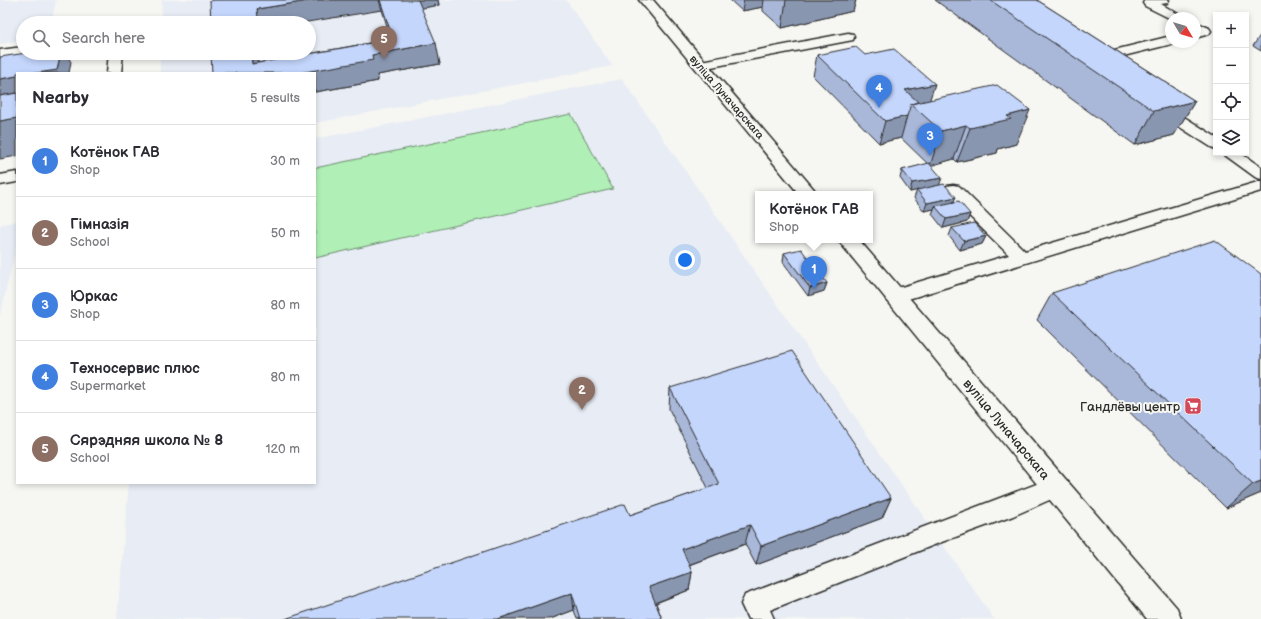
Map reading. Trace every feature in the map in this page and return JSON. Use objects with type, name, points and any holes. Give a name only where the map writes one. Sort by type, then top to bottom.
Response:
[{"type":"street","name":"вуліца Луначарскага","points":[[646,0],[807,191]]},
{"type":"street","name":"вуліца Луначарскага","points":[[851,243],[1166,619]]},
{"type":"lane","points":[[1163,0],[1149,3],[1167,12]]},
{"type":"lane","points":[[701,65],[848,36]]},
{"type":"lane","points":[[1108,73],[1085,58],[1165,41]]},
{"type":"lane","points":[[0,54],[16,52]]},
{"type":"lane","points":[[114,72],[115,60]]},
{"type":"lane","points":[[1146,98],[1213,142]]},
{"type":"lane","points":[[1234,156],[1261,174]]},
{"type":"lane","points":[[0,180],[16,177]]},
{"type":"lane","points":[[895,296],[1261,186]]},
{"type":"lane","points":[[953,190],[1021,257]]},
{"type":"lane","points":[[762,619],[754,604],[935,533],[1005,508],[1055,487]]},
{"type":"shaded area","points":[[0,0],[56,0],[53,16],[16,16],[16,41],[0,44]]},
{"type":"shaded area","points":[[162,0],[566,0],[612,66],[316,123],[316,72],[160,72],[160,60],[316,60],[316,16],[161,16]]},
{"type":"shaded area","points":[[622,79],[994,619],[117,619],[129,484],[316,484],[316,139]]},
{"type":"shaded area","points":[[16,221],[16,248],[0,315],[0,225]]},
{"type":"green space","points":[[571,114],[613,189],[316,258],[316,168]]},
{"type":"building","points":[[314,0],[257,9],[258,16],[211,16],[210,1]]},
{"type":"building","points":[[380,0],[418,0],[436,43],[372,55],[373,60],[305,72],[212,72],[211,60],[252,60],[252,64],[275,60],[316,60],[316,53],[393,39]]},
{"type":"building","points":[[990,0],[1037,0],[1195,101],[1154,111]]},
{"type":"building","points":[[856,47],[865,55],[894,49],[935,84],[905,90],[918,102],[911,104],[907,116],[885,121],[817,55]]},
{"type":"building","points":[[16,55],[16,60],[59,60],[57,70],[44,72],[16,72],[16,76],[0,79],[0,57]]},
{"type":"building","points":[[997,85],[1030,110],[1007,116],[1011,119],[970,128],[966,125],[941,131],[911,104]]},
{"type":"building","points":[[16,93],[16,118],[0,121],[0,96]]},
{"type":"building","points":[[929,163],[942,178],[912,183],[902,170]]},
{"type":"building","points":[[944,184],[956,197],[927,203],[917,190]]},
{"type":"building","points":[[959,201],[970,214],[946,219],[935,206]]},
{"type":"building","points":[[974,223],[986,236],[964,241],[952,228]]},
{"type":"building","name":"Гандлёвы центр","points":[[1215,240],[1261,274],[1261,481],[1253,484],[1052,293]]},
{"type":"building","points":[[801,249],[827,283],[810,288],[784,253]]},
{"type":"building","points":[[792,351],[891,498],[761,546],[750,525],[682,549],[692,572],[649,587],[662,619],[580,619],[572,593],[498,619],[285,619],[625,504],[630,515],[719,484],[670,388]]},
{"type":"place","name":"Сярэдняя школа № 8","points":[[384,59]]},
{"type":"place","name":"Техносервис плюс","points":[[879,108]]},
{"type":"place","name":"Юркас","points":[[930,156]]},
{"type":"place","name":"Котёнок ГАВ","points":[[814,289]]},
{"type":"place","name":"Гандлёвы центр","points":[[1193,406]]},
{"type":"place","name":"Гімназія","points":[[582,410]]}]
